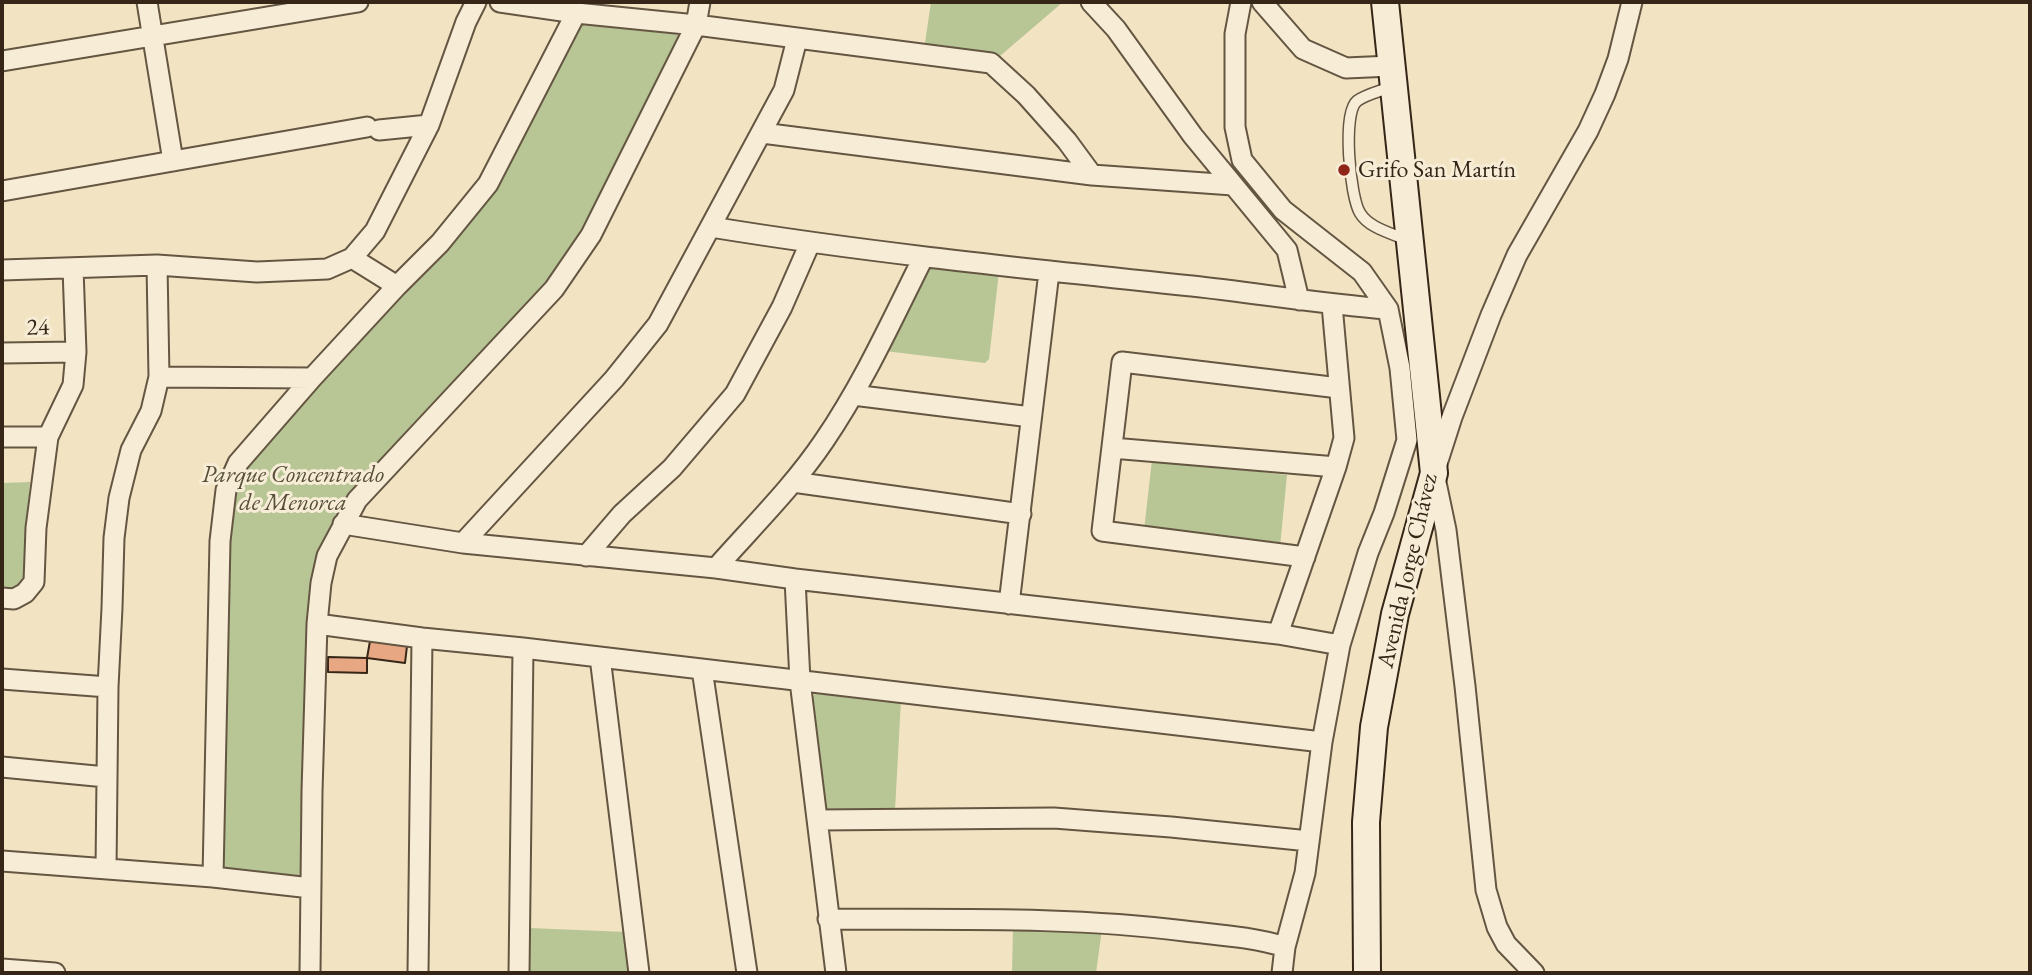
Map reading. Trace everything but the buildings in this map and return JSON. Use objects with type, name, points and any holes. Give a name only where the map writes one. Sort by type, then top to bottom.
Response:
[{"type":"main road","name":"Avenida Jorge Chávez","points":[[1367,973],[1366,822],[1374,727],[1395,614],[1434,474],[1385,2]]},
{"type":"street","points":[[147,2],[173,161]]},
{"type":"street","points":[[2,61],[358,2]]},
{"type":"street","points":[[2,270],[157,265],[269,272],[327,269],[352,258],[375,231],[429,125],[475,2]]},
{"type":"street","points":[[500,2],[990,64],[1026,95],[1067,141],[1092,175]]},
{"type":"street","points":[[310,973],[317,624],[327,556],[357,500],[554,289],[591,235],[696,25],[700,2]]},
{"type":"street","points":[[1091,2],[1116,29],[1193,136],[1287,250],[1299,300]]},
{"type":"street","points":[[1241,2],[1235,34],[1235,127],[1242,160],[1283,210],[1362,272],[1388,309],[1400,368],[1407,440],[1340,645],[1322,742],[1305,873],[1285,947],[1282,973]]},
{"type":"street","points":[[1262,2],[1303,49],[1346,68],[1392,76]]},
{"type":"street","points":[[1534,973],[1506,944],[1497,927],[1486,890],[1446,530],[1434,474],[1452,417],[1517,255],[1588,131],[1605,94],[1629,23],[1632,2]]},
{"type":"street","points":[[213,877],[220,541],[226,490],[238,463],[312,378],[440,243],[488,184],[576,13]]},
{"type":"street","points":[[463,543],[614,379],[658,324],[784,90],[797,39]]},
{"type":"street","points":[[2,191],[373,129],[429,125]]},
{"type":"street","points":[[762,133],[1092,175],[1233,185]]},
{"type":"street","points":[[1047,170],[1067,141]]},
{"type":"street","points":[[710,227],[923,258],[1196,287],[1332,305],[1388,309]]},
{"type":"street","points":[[586,556],[622,514],[673,467],[735,394],[782,307],[810,243]]},
{"type":"street","points":[[352,258],[397,286]]},
{"type":"street","points":[[716,568],[793,482],[823,443],[853,395],[923,258]]},
{"type":"street","points":[[106,869],[108,687],[114,538],[119,498],[131,450],[151,411],[159,377],[157,265]]},
{"type":"street","points":[[2,598],[13,599],[25,593],[34,582],[36,528],[48,437],[74,385],[76,352],[73,268]]},
{"type":"street","points":[[1009,604],[1049,272]]},
{"type":"street","points":[[1278,634],[1344,438],[1332,305]]},
{"type":"street","name":"24","points":[[2,354],[76,352]]},
{"type":"street","points":[[1304,556],[1102,531],[1122,362],[1339,388]]},
{"type":"street","points":[[159,377],[312,378]]},
{"type":"street","points":[[853,395],[1031,418]]},
{"type":"street","points":[[2,437],[48,437]]},
{"type":"street","points":[[1112,448],[1336,467]]},
{"type":"street","points":[[793,482],[1021,514]]},
{"type":"street","points":[[343,524],[463,543],[716,568],[1278,634],[1340,645]]},
{"type":"street","points":[[795,579],[800,681],[836,973]]},
{"type":"street","points":[[317,624],[1322,742]]},
{"type":"street","points":[[418,973],[422,638]]},
{"type":"street","points":[[519,973],[523,648]]},
{"type":"street","points":[[600,657],[639,973]]},
{"type":"street","points":[[702,669],[747,973]]},
{"type":"street","points":[[2,679],[108,687]]},
{"type":"street","points":[[2,767],[106,777]]},
{"type":"street","points":[[818,820],[1054,818],[1309,841]]},
{"type":"street","points":[[2,861],[213,877],[311,888]]},
{"type":"street","points":[[828,919],[1012,920],[1137,925],[1262,940],[1285,947]]},
{"type":"street","points":[[2,969],[55,973]]},
{"type":"lane","points":[[1392,76],[1358,100],[1352,108],[1348,124],[1354,199],[1361,215],[1374,226],[1411,242]]},
{"type":"green space","points":[[931,2],[1063,2],[1000,56],[925,43]]},
{"type":"green space","name":"Parque Concentrado de Menorca","points":[[579,21],[674,31],[679,37],[678,48],[572,250],[502,335],[350,494],[327,533],[315,574],[302,876],[292,881],[229,874],[222,865],[229,526],[236,491],[252,455],[483,204]]},
{"type":"green space","points":[[936,263],[999,272],[989,359],[985,363],[885,351],[926,268]]},
{"type":"green space","points":[[1152,460],[1287,475],[1280,547],[1144,530]]},
{"type":"green space","points":[[30,482],[25,584],[19,590],[2,589],[2,483]]},
{"type":"green space","points":[[818,690],[901,700],[895,810],[828,810],[823,802],[810,700]]},
{"type":"green space","points":[[1013,927],[1102,929],[1096,973],[1012,973]]},
{"type":"green space","points":[[529,928],[626,932],[631,973],[528,973]]},
{"type":"place","name":"Grifo San Martín","points":[[1344,170]]}]
